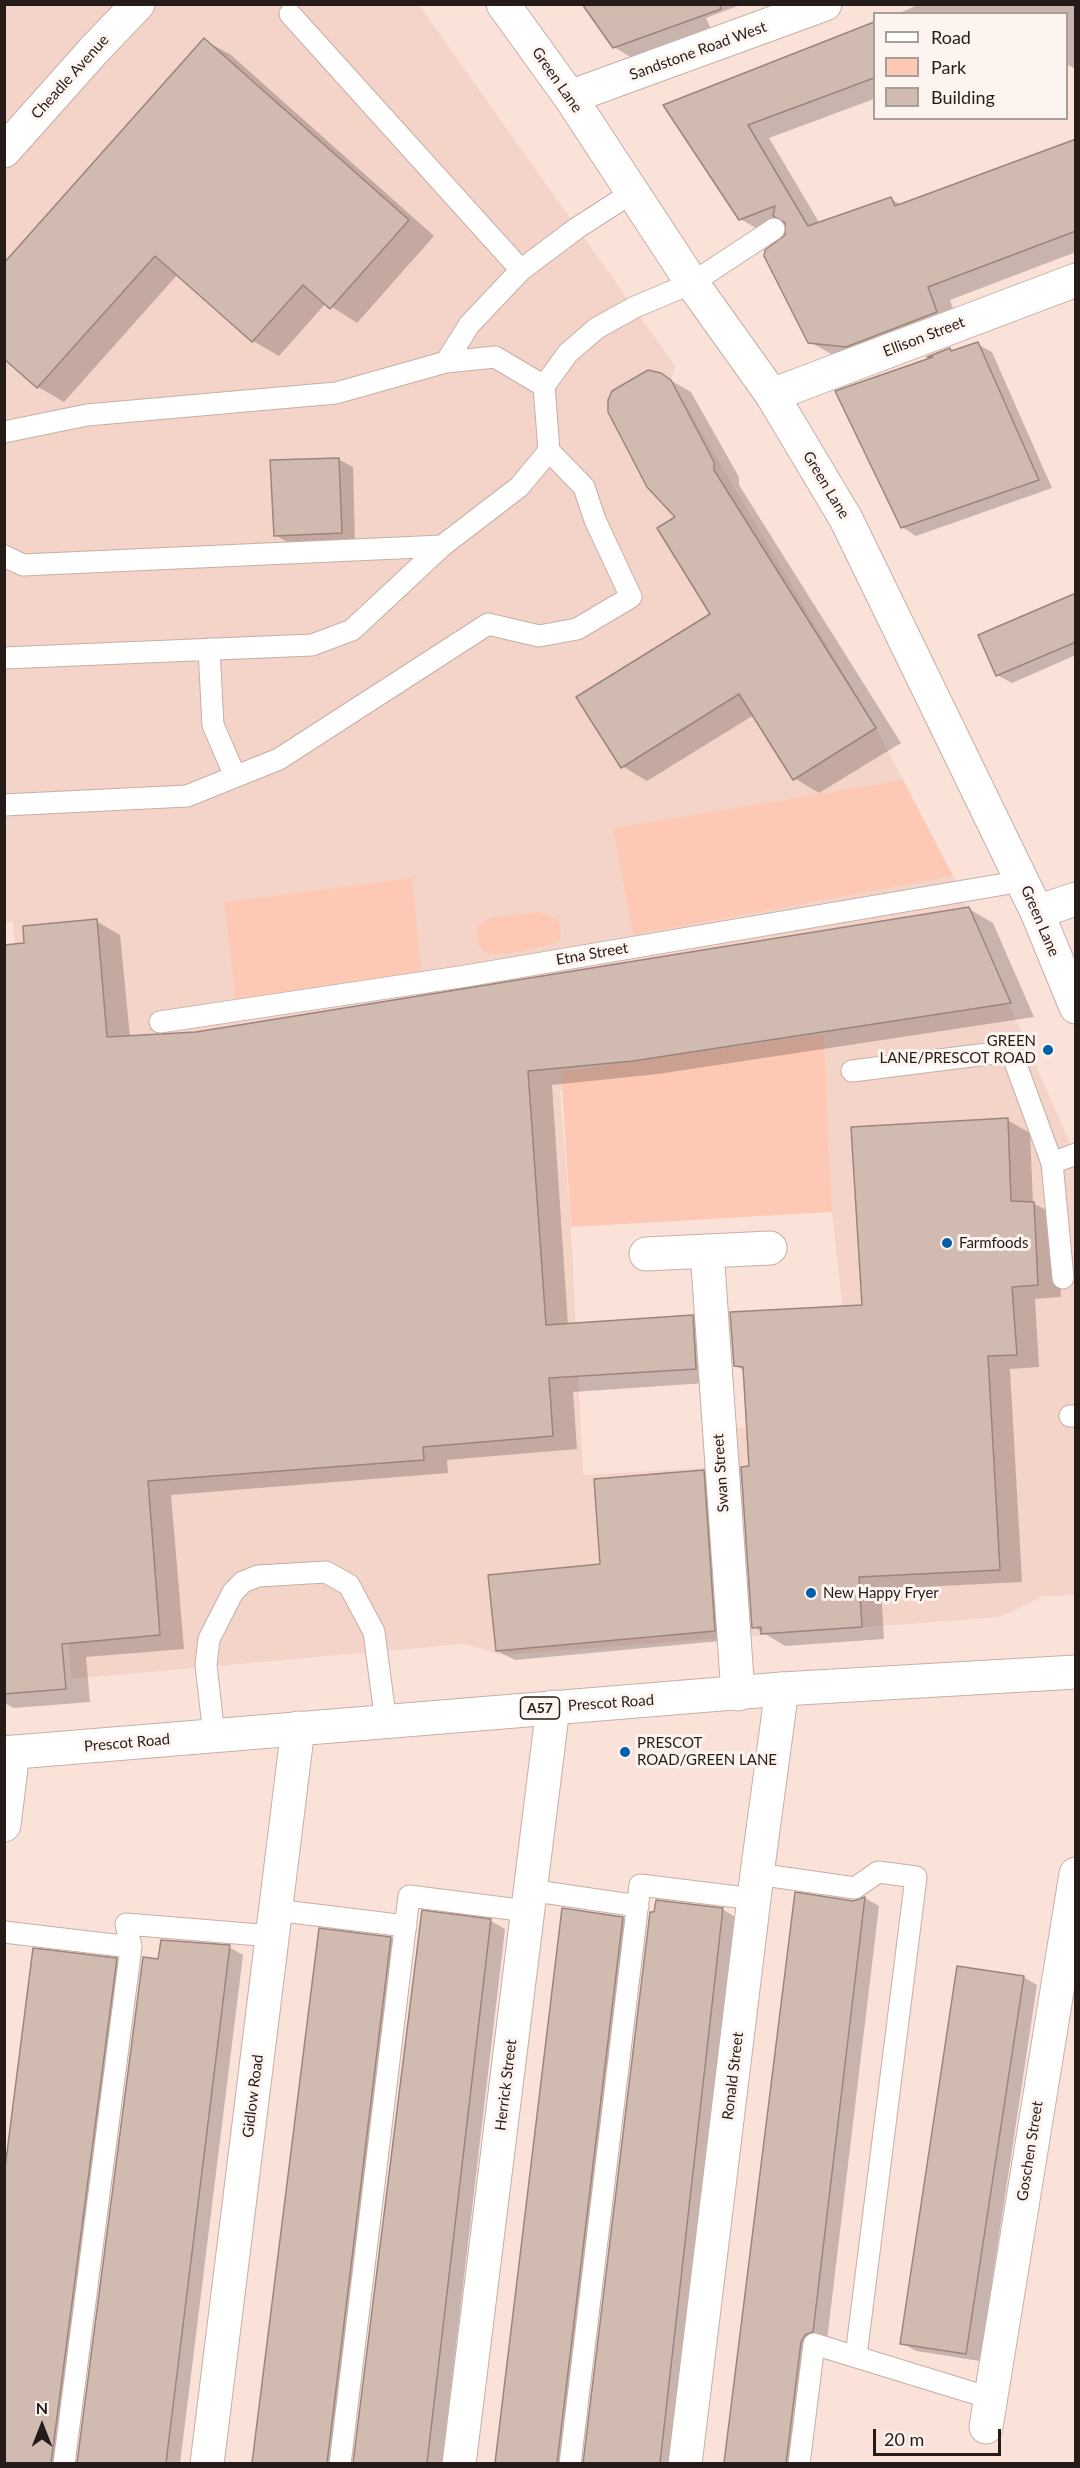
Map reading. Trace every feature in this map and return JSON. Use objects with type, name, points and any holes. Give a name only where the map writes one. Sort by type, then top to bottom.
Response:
[{"type":"street","name":"Cheadle Avenue","points":[[4,151],[138,4]]},
{"type":"street","name":"Green Lane","points":[[503,4],[570,97],[692,283],[772,395],[846,519],[1037,912],[1076,1008]]},
{"type":"street","name":"Sandstone Road West","points":[[570,97],[825,4]]},
{"type":"street","name":"Ellison Street","points":[[772,395],[1076,280]]},
{"type":"street","points":[[1037,912],[1076,899]]},
{"type":"street","points":[[646,1254],[770,1248]]},
{"type":"street","name":"Swan Street","points":[[707,1251],[738,1694]]},
{"type":"street","name":"Prescot Road","points":[[9,1753],[782,1689],[1076,1672]]},
{"type":"street","name":"Ronald Street","points":[[685,2463],[782,1689]]},
{"type":"street","name":"Herrick Street","points":[[459,2463],[553,1707]]},
{"type":"street","name":"Gidlow Road","points":[[207,2463],[298,1728]]},
{"type":"street","points":[[4,1825],[9,1753]]},
{"type":"street","name":"Goschen Street","points":[[988,2412],[1076,1874]]},
{"type":"lane","points":[[290,14],[521,270]]},
{"type":"lane","points":[[446,362],[468,325],[521,270],[577,228],[633,192]]},
{"type":"lane","points":[[4,805],[187,796],[279,759],[488,624],[538,636],[577,629],[631,597],[595,520],[584,487],[549,451],[544,386],[568,353],[597,328],[635,307],[692,283],[774,229]]},
{"type":"lane","points":[[4,432],[87,415],[336,393],[446,362],[495,357],[544,386]]},
{"type":"lane","points":[[4,658],[312,645],[352,630],[442,546],[519,487],[549,451]]},
{"type":"lane","points":[[4,556],[23,565],[442,546]]},
{"type":"lane","points":[[209,649],[213,725],[235,776]]},
{"type":"lane","name":"Etna Street","points":[[160,1022],[466,976],[1022,881]]},
{"type":"lane","points":[[852,1071],[1011,1051],[1052,1163],[1063,1278]]},
{"type":"lane","points":[[1052,1163],[1076,1154]]},
{"type":"lane","points":[[214,1736],[206,1665],[209,1640],[233,1592],[243,1582],[258,1576],[326,1572],[349,1585],[374,1632],[386,1723]]},
{"type":"lane","points":[[570,2463],[640,1885],[855,1888],[878,1872],[916,1877],[856,2356]]},
{"type":"lane","points":[[340,2463],[409,1896],[638,1906]]},
{"type":"lane","points":[[64,2463],[131,1947],[126,1924],[274,1923],[406,1926]]},
{"type":"lane","points":[[4,1932],[131,1947]]},
{"type":"lane","points":[[799,2463],[814,2344],[856,2356],[988,2412]]},
{"type":"shaded area","points":[[5,5],[419,5],[675,366],[671,380],[876,728],[953,876],[1076,1157],[1075,1595],[1044,1596],[1000,1617],[501,1655],[465,1644],[71,1679],[13,922],[5,922]],"holes":[[[824,1034],[832,1212],[844,1320],[747,1427],[718,1430],[720,1467],[583,1475],[571,1227],[560,1091]]]},
{"type":"green space","points":[[903,780],[953,876],[633,935],[613,828]]},
{"type":"green space","points":[[412,878],[421,971],[236,999],[224,902]]},
{"type":"green space","points":[[536,912],[547,914],[558,920],[561,931],[560,941],[500,954],[485,952],[480,947],[477,926],[490,918]]},
{"type":"green space","points":[[824,1034],[832,1212],[571,1227],[561,1072]]},
{"type":"building","points":[[582,4],[720,4],[721,9],[613,48]]},
{"type":"building","points":[[873,22],[873,78],[748,125],[808,226],[891,197],[895,206],[1076,139],[1076,231],[928,287],[937,312],[846,347],[808,343],[764,256],[765,250],[785,235],[785,223],[773,216],[775,206],[739,220],[663,105]]},
{"type":"building","points":[[204,38],[409,220],[330,309],[303,285],[252,342],[155,256],[37,388],[4,359],[4,263]]},
{"type":"building","points":[[978,342],[1039,480],[901,528],[835,391],[933,357],[927,357],[950,348],[951,351]]},
{"type":"building","points":[[648,370],[661,373],[671,380],[714,462],[714,470],[876,728],[793,780],[739,694],[621,768],[576,697],[710,614],[657,528],[675,517],[647,487],[608,412],[608,400],[612,391]]},
{"type":"building","points":[[339,458],[342,533],[274,536],[270,460]]},
{"type":"building","points":[[1076,593],[1076,642],[996,676],[978,635]]},
{"type":"building","points":[[969,907],[1011,1003],[633,1061],[528,1071],[546,1325],[693,1315],[696,1369],[549,1378],[553,1436],[423,1447],[424,1460],[148,1481],[160,1635],[62,1644],[66,1689],[4,1694],[4,945],[24,943],[23,926],[97,919],[107,1037],[196,1032]]},
{"type":"building","points":[[1008,1118],[1011,1201],[1034,1202],[1038,1285],[1012,1287],[1017,1355],[988,1356],[1000,1570],[859,1577],[862,1627],[761,1634],[761,1627],[752,1628],[741,1467],[749,1466],[743,1367],[734,1366],[730,1312],[862,1305],[851,1127]]},
{"type":"building","points":[[704,1470],[715,1631],[496,1651],[488,1575],[600,1564],[594,1479]]},
{"type":"building","points":[[795,1892],[853,1901],[865,1897],[813,2332],[805,2335],[801,2342],[786,2463],[724,2463]]},
{"type":"building","points":[[656,1900],[723,1908],[660,2463],[583,2463],[650,1912],[654,1912]]},
{"type":"building","points":[[562,1908],[623,1917],[557,2463],[495,2463]]},
{"type":"building","points":[[422,1910],[491,1919],[427,2463],[353,2463]]},
{"type":"building","points":[[319,1928],[391,1937],[327,2463],[252,2463]]},
{"type":"building","points":[[161,1940],[230,1945],[166,2463],[77,2463],[143,1957],[158,1959]]},
{"type":"building","points":[[33,1948],[117,1958],[51,2463],[4,2463],[4,2176]]},
{"type":"building","points":[[957,1966],[1024,1976],[966,2354],[900,2344]]},
{"type":"place","name":"GREEN LANE/PRESCOT ROAD","points":[[1048,1050]]},
{"type":"place","name":"Farmfoods","points":[[947,1243]]},
{"type":"place","name":"New Happy Fryer","points":[[811,1593]]},
{"type":"place","name":"PRESCOT ROAD/GREEN LANE","points":[[625,1752]]}]
